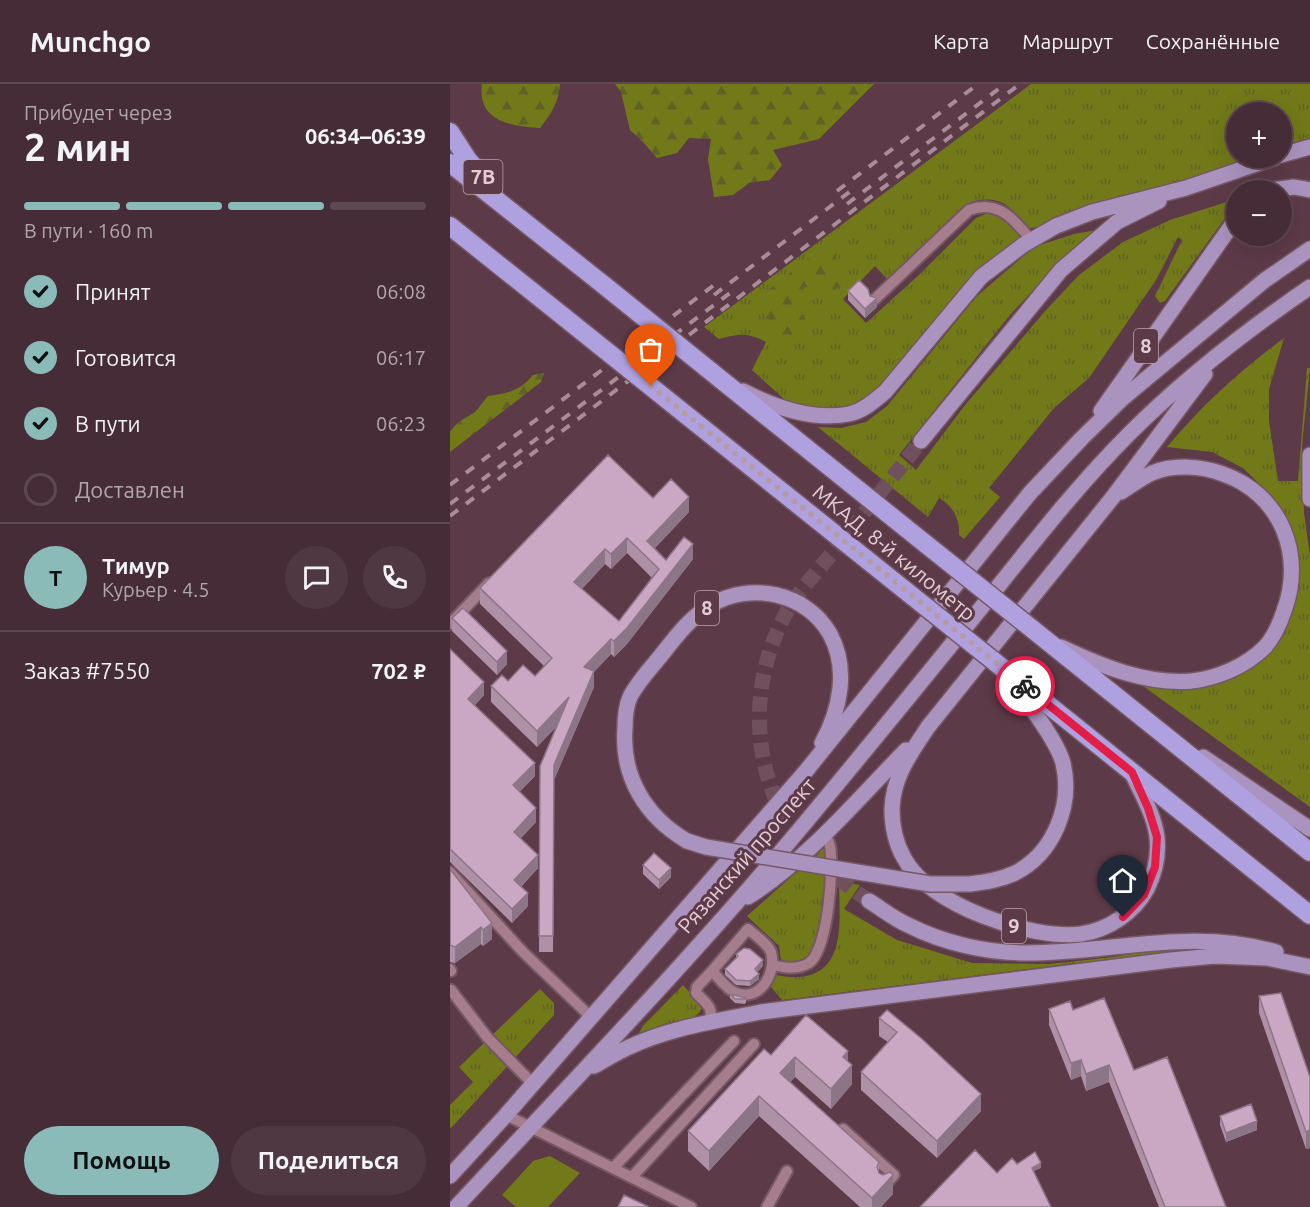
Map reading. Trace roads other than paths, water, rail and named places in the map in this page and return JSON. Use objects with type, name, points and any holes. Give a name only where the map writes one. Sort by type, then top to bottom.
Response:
[{"type":"highway","name":"7B","points":[[450,132],[468,160],[520,219]]},
{"type":"highway","name":"МКАД, 8-й километр","points":[[450,163],[1310,852]]},
{"type":"highway","name":"МКАД, 8-й километр","points":[[450,226],[1310,915]]},
{"type":"main road","points":[[1292,152],[1310,147]]},
{"type":"main road","points":[[724,382],[755,398],[807,414],[850,414],[866,407],[885,392],[981,277],[1031,240],[1056,226],[1092,212],[1186,188],[1245,168]]},
{"type":"main road","points":[[921,441],[1061,270],[1117,222],[1186,188]]},
{"type":"main road","points":[[1292,188],[1310,190]]},
{"type":"main road","name":"8","points":[[1082,438],[1226,232]]},
{"type":"main road","points":[[1082,438],[1123,398],[1265,280],[1310,249]]},
{"type":"main road","name":"Рязанский проспект","points":[[456,1207],[733,907],[887,724],[1053,519],[1129,435],[1166,399],[1285,304],[1310,287]]},
{"type":"main road","points":[[733,907],[766,886],[824,834],[928,727],[1113,496],[1188,399],[1215,359]]},
{"type":"main road","name":"Рязанский проспект","points":[[450,1176],[806,771],[1030,493],[1082,438]]},
{"type":"main road","points":[[1310,455],[1310,499]]},
{"type":"main road","points":[[1030,628],[1063,648],[1111,668],[1144,678],[1178,681],[1209,678],[1238,667],[1265,646],[1275,631],[1289,598],[1293,580],[1290,549],[1278,519],[1252,489],[1240,481],[1214,471],[1183,467],[1151,473],[1113,496]]},
{"type":"main road","name":"8","points":[[806,771],[826,735],[841,685],[839,656],[828,630],[808,609],[782,596],[753,593],[723,598],[687,624],[639,683],[630,698],[626,716],[624,751],[635,787],[644,804],[670,831],[687,841],[706,847],[930,884],[970,884],[995,881],[1016,872],[1036,858],[1052,837],[1064,812],[1067,787],[1063,761],[1044,728],[1000,666]]},
{"type":"main road","points":[[1122,701],[1310,829]]},
{"type":"main road","name":"9","points":[[928,727],[901,767],[895,786],[892,809],[893,826],[904,858],[928,885],[957,904],[993,920],[1034,931],[1067,934],[1096,930],[1123,917],[1144,895],[1155,867],[1157,837],[1154,822],[1132,772]]},
{"type":"main road","points":[[869,901],[908,925],[942,939],[980,949],[1026,953],[1171,940],[1216,941],[1267,949],[1310,966]]},
{"type":"main road","points":[[581,1073],[628,1047],[662,1034],[761,1012],[1204,957],[1267,958],[1310,966]]},
{"type":"street","points":[[875,299],[969,210],[987,207],[1002,211],[1015,221],[1031,240]]},
{"type":"street","points":[[450,624],[498,574]]},
{"type":"street","points":[[773,965],[790,969],[800,967],[818,955],[825,933],[831,858],[830,843],[824,834]]},
{"type":"street","points":[[450,872],[523,952],[591,1017]]},
{"type":"street","points":[[709,1022],[712,1015],[711,1008],[696,993],[697,987],[748,929],[771,949],[773,965],[768,979],[758,991],[746,994],[734,993],[712,971]]},
{"type":"street","points":[[451,990],[487,1037],[533,1084]]},
{"type":"street","points":[[758,991],[761,1012]]},
{"type":"street","points":[[614,1168],[734,1041]]},
{"type":"street","points":[[632,1177],[754,1044]]},
{"type":"street","points":[[506,1115],[691,1207]]},
{"type":"street","points":[[843,1129],[894,1176],[884,1187]]},
{"type":"street","points":[[767,1207],[787,1171]]},
{"type":"tunnel","points":[[869,901],[830,872],[809,852],[790,827],[776,800],[766,771],[761,741],[760,710],[763,680],[770,650],[792,603],[921,441]]},
{"type":"railway","points":[[837,191],[978,84]]},
{"type":"railway","points":[[847,204],[1005,84]]},
{"type":"railway","points":[[450,516],[1020,84]]},
{"type":"railway","points":[[714,295],[852,190]]},
{"type":"railway","points":[[450,485],[718,282]]},
{"type":"railway","points":[[450,504],[730,293]]}]
